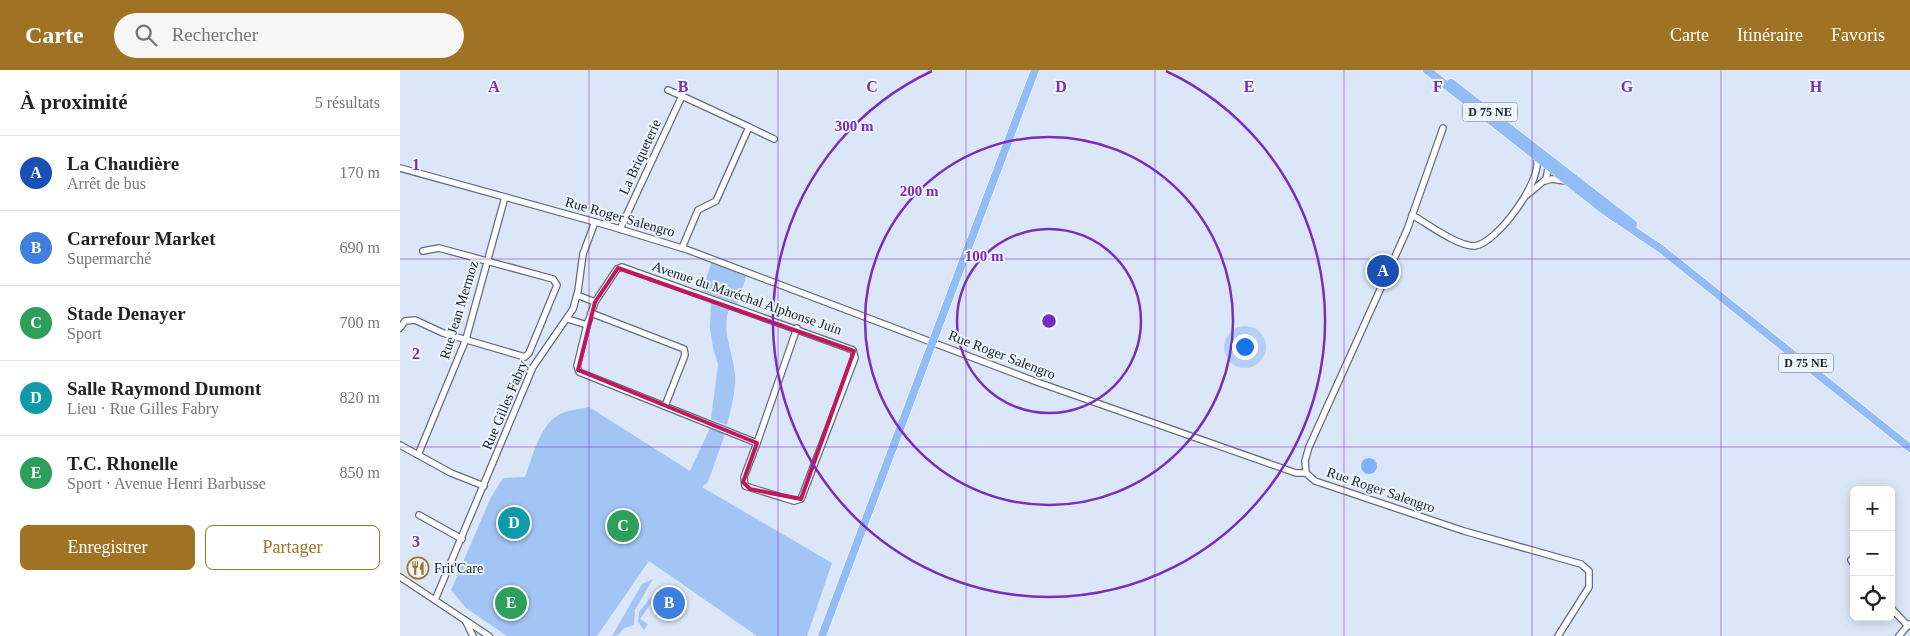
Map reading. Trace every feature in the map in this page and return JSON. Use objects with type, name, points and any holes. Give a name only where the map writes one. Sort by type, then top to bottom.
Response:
[{"type":"main road","points":[[822,636],[1036,70]]},
{"type":"main road","name":"D 75 NE","points":[[1427,70],[1614,217],[1661,249]]},
{"type":"main road","name":"D 75 NE","points":[[1434,70],[1560,166],[1910,448]]},
{"type":"street","points":[[668,90],[774,139]]},
{"type":"street","name":"La Briqueterie","points":[[620,229],[682,96]]},
{"type":"street","points":[[682,248],[698,210],[716,201],[749,127]]},
{"type":"street","points":[[1306,473],[1305,461],[1309,447],[1412,215],[1442,128]]},
{"type":"street","points":[[1534,154],[1538,163],[1536,176]]},
{"type":"street","points":[[1545,155],[1549,166],[1545,181]]},
{"type":"street","points":[[1412,215],[1459,242],[1474,246],[1492,238],[1525,197],[1542,169],[1549,166],[1560,166]]},
{"type":"street","name":"Rue Roger Salengro","points":[[400,168],[682,248],[1120,412],[1296,473],[1306,473],[1313,480],[1365,498],[1484,537],[1584,566],[1589,571],[1589,587],[1558,636]]},
{"type":"street","points":[[1525,197],[1545,181],[1558,179],[1572,184]]},
{"type":"street","name":"Rue Jean Mermoz","points":[[418,455],[466,339],[505,198]]},
{"type":"street","name":"Rue Gilles Fabry","points":[[435,600],[535,364],[568,319],[577,296],[583,254],[595,222]]},
{"type":"street","points":[[400,328],[405,321],[412,320],[466,339],[526,356],[557,285],[553,279],[439,248],[422,251]]},
{"type":"street","name":"Avenue du Maréchal Alphonse Juin","points":[[595,302],[617,269],[622,267],[850,347],[855,353],[801,499],[794,501],[745,486],[744,477],[757,443]]},
{"type":"street","points":[[577,296],[595,302],[577,366],[579,372],[757,443],[797,328]]},
{"type":"street","points":[[591,312],[684,349],[685,355],[665,406]]},
{"type":"street","points":[[568,319],[587,325]]},
{"type":"street","points":[[400,445],[451,473],[484,486]]},
{"type":"street","points":[[419,515],[462,539]]},
{"type":"street","points":[[400,577],[489,636]]},
{"type":"street","points":[[1895,612],[1909,624],[1899,636]]},
{"type":"street","points":[[465,620],[473,636]]},
{"type":"highlighted area","points":[[618,268],[854,351],[801,499],[750,489],[743,482],[757,443],[578,370],[595,302]]},
{"type":"shaded area","points":[[712,261],[747,274],[737,304],[702,291]]},
{"type":"shaded area","points":[[711,302],[729,309],[726,325],[735,381],[727,425],[711,419],[718,364],[710,328]]},
{"type":"shaded area","points":[[589,407],[690,471],[710,428],[725,434],[708,482],[702,487],[832,563],[807,636],[757,636],[649,561],[597,636],[507,636],[466,608],[451,590],[491,497],[503,478],[525,477],[537,443],[551,421],[565,412]]},
{"type":"shaded area","points":[[1369,458],[1375,460],[1377,466],[1375,472],[1369,474],[1363,472],[1361,466],[1363,460]]},
{"type":"shaded area","points":[[653,579],[635,610],[634,625],[624,628],[618,635],[612,636],[642,584]]},
{"type":"shaded area","points":[[660,586],[662,587],[640,619],[648,624],[644,630],[638,622],[639,612]]},
{"type":"place","name":"La Chaudière","points":[[1383,271]]},
{"type":"place","name":"Salle Raymond Dumont","points":[[514,523]]},
{"type":"place","name":"Stade Denayer","points":[[623,526]]},
{"type":"place","name":"Frit'Care","points":[[418,568]]},
{"type":"place","name":"T.C. Rhonelle","points":[[511,603]]},
{"type":"place","name":"Carrefour Market","points":[[669,603]]}]
